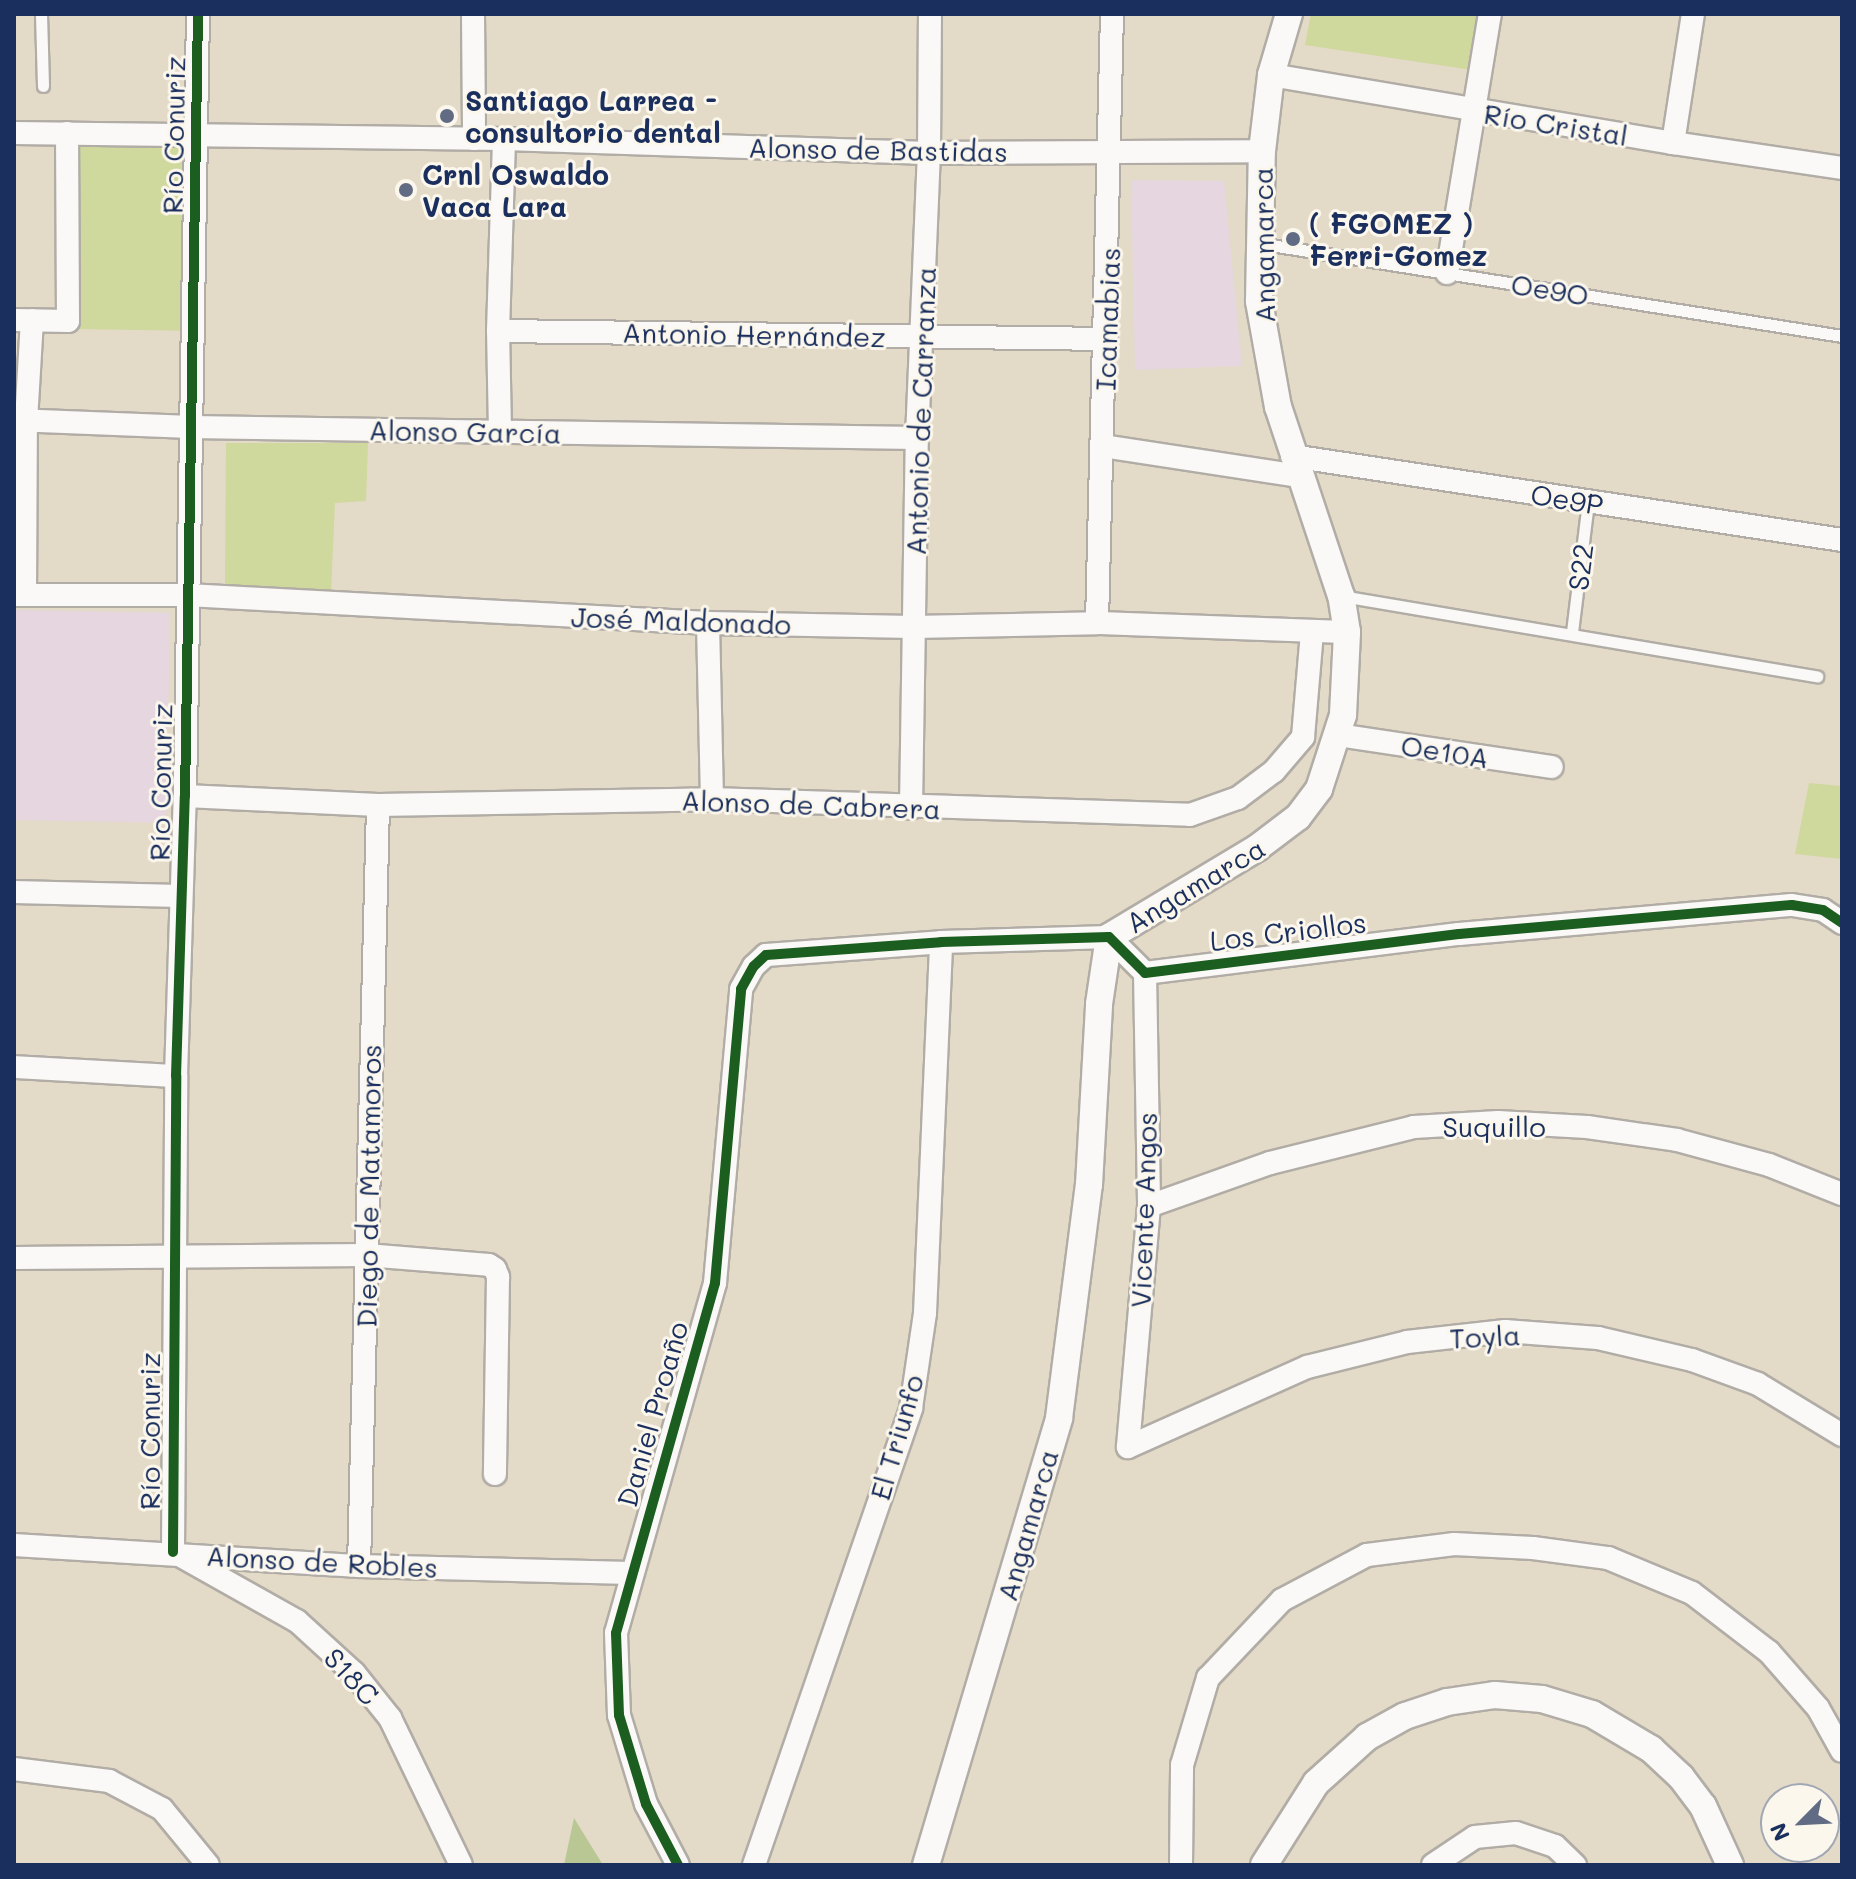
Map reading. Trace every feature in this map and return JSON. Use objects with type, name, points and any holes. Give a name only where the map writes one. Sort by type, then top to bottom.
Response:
[{"type":"street","name":"Río Conuriz","points":[[173,1552],[176,1076],[185,796],[198,14]]},
{"type":"street","points":[[473,14],[474,139]]},
{"type":"street","name":"Antonio de Carranza","points":[[911,808],[917,438],[929,153],[930,14]]},
{"type":"street","name":"Icamabias","points":[[1097,623],[1112,14]]},
{"type":"street","name":"Angamarca","points":[[926,1865],[1059,1418],[1089,1185],[1099,1004],[1109,937],[1257,848],[1298,817],[1319,789],[1338,735],[1347,669],[1347,632],[1341,596],[1296,466],[1267,356],[1259,301],[1262,151],[1271,75],[1289,14]]},
{"type":"street","points":[[1447,273],[1490,14]]},
{"type":"street","points":[[1673,143],[1693,14]]},
{"type":"street","name":"Río Cristal","points":[[1271,75],[1673,143],[1842,168]]},
{"type":"street","name":"Alonso de Bastidas","points":[[14,133],[504,139],[929,153],[1262,151]]},
{"type":"street","points":[[20,595],[23,320],[68,321],[67,133]]},
{"type":"street","points":[[500,432],[498,331],[504,139]]},
{"type":"street","name":"Antonio Hernández","points":[[498,331],[1106,339]]},
{"type":"street","name":"Alonso García","points":[[20,420],[191,427],[917,438]]},
{"type":"street","name":"Oe9P","points":[[1103,446],[1588,502],[1842,540]]},
{"type":"street","name":"José Maldonado","points":[[20,595],[187,595],[708,623],[913,627],[1097,623],[1347,632]]},
{"type":"street","points":[[708,623],[712,799]]},
{"type":"street","name":"Alonso de Cabrera","points":[[185,796],[378,805],[712,799],[1190,815],[1238,798],[1274,771],[1303,737],[1312,631]]},
{"type":"street","name":"Oe10A","points":[[1338,735],[1552,767]]},
{"type":"street","name":"Diego de Matamoros","points":[[359,1566],[378,805]]},
{"type":"street","points":[[14,892],[180,896]]},
{"type":"street","name":"Los Criollos","points":[[1145,973],[1459,934],[1792,905],[1823,910],[1842,923]]},
{"type":"street","points":[[941,942],[1109,937],[1145,973]]},
{"type":"street","name":"Daniel Proaño","points":[[678,1865],[646,1804],[619,1715],[616,1633],[630,1573],[715,1283],[741,989],[754,966],[766,955],[941,942]]},
{"type":"street","name":"El Triunfo","points":[[754,1865],[911,1408],[925,1313],[941,942]]},
{"type":"street","name":"Vicente Angos","points":[[1128,1447],[1149,1206],[1145,973]]},
{"type":"street","points":[[14,1067],[176,1076]]},
{"type":"street","name":"Suquillo","points":[[1149,1206],[1270,1163],[1414,1127],[1498,1122],[1587,1127],[1677,1140],[1769,1165],[1842,1194]]},
{"type":"street","points":[[14,1258],[366,1255],[469,1262],[495,1269],[495,1474]]},
{"type":"street","name":"Toyla","points":[[1128,1447],[1307,1367],[1407,1342],[1505,1331],[1598,1338],[1692,1360],[1758,1384],[1842,1435]]},
{"type":"street","points":[[1181,1865],[1182,1765],[1208,1678],[1282,1600],[1367,1555],[1454,1544],[1533,1548],[1608,1558],[1636,1569],[1692,1593],[1769,1652],[1818,1708],[1842,1751]]},
{"type":"street","name":"Alonso de Robles","points":[[14,1545],[173,1552],[359,1566],[630,1573]]},
{"type":"street","name":"S18C","points":[[173,1552],[297,1621],[354,1673],[390,1718],[461,1865]]},
{"type":"street","points":[[1264,1865],[1316,1783],[1367,1737],[1405,1716],[1447,1702],[1495,1695],[1542,1699],[1592,1714],[1651,1749],[1681,1777],[1703,1806],[1730,1865]]},
{"type":"street","points":[[14,1769],[109,1781],[162,1809],[208,1865]]},
{"type":"street","points":[[1433,1865],[1475,1837],[1516,1833],[1555,1846],[1575,1865]]},
{"type":"lane","points":[[41,14],[43,86]]},
{"type":"lane","name":"Oe9O","points":[[1258,243],[1842,336]]},
{"type":"lane","name":"S22","points":[[1572,632],[1588,502]]},
{"type":"lane","points":[[1341,596],[1572,632],[1817,676]]},
{"type":"shaded area","points":[[1131,180],[1224,181],[1242,366],[1135,370]]},
{"type":"shaded area","points":[[14,610],[170,613],[166,823],[14,820]]},
{"type":"green space","points":[[1311,14],[1479,14],[1472,70],[1305,45]]},
{"type":"green space","points":[[79,142],[188,144],[185,331],[76,329]]},
{"type":"green space","points":[[226,443],[368,443],[366,501],[335,503],[331,592],[225,585]]},
{"type":"green space","points":[[1809,783],[1842,786],[1842,859],[1795,854]]},
{"type":"green space","points":[[574,1818],[603,1865],[564,1865]]},
{"type":"cycle path","points":[[173,1552],[176,1076],[185,796],[198,14]]},
{"type":"cycle path","points":[[678,1865],[646,1804],[619,1715],[616,1633],[715,1283],[741,989],[754,966],[766,955],[941,942],[1109,937],[1145,973],[1459,934],[1792,905],[1823,910],[1842,923]]},
{"type":"place","name":"Santiago Larrea - consultorio dental","points":[[447,116]]},
{"type":"place","name":"Crnl Oswaldo Vaca Lara","points":[[406,190]]},
{"type":"place","name":"( FGOMEZ ) Ferri-Gomez","points":[[1293,239]]}]
